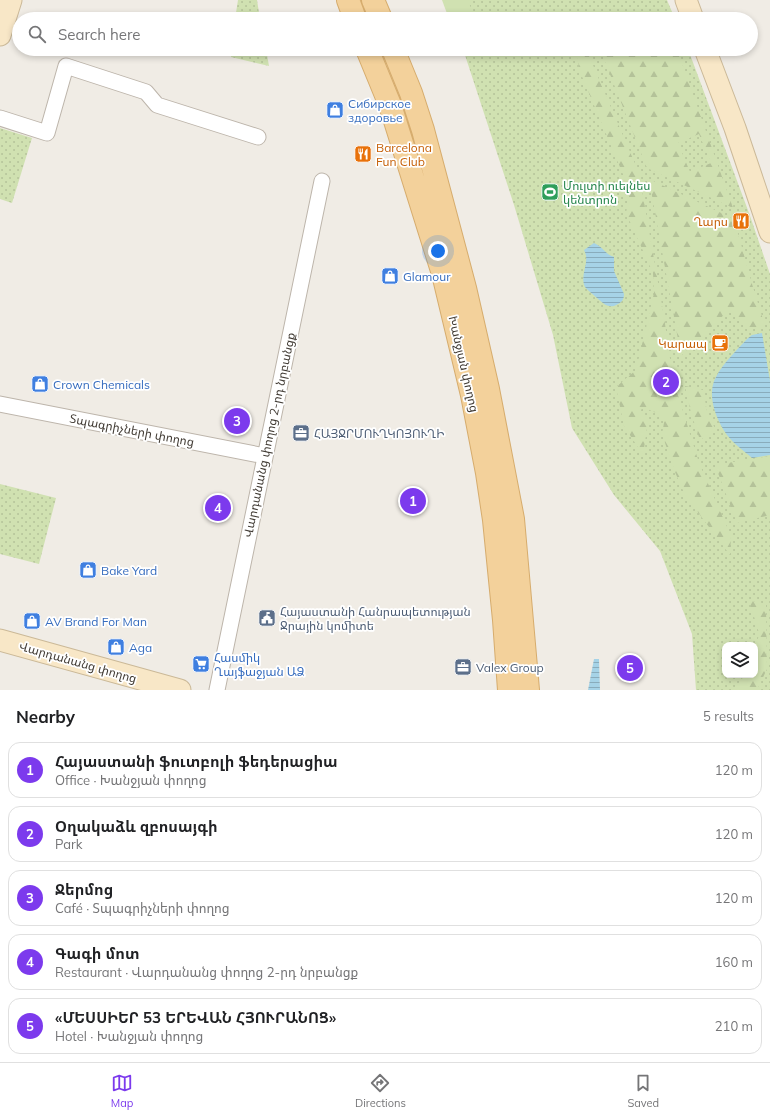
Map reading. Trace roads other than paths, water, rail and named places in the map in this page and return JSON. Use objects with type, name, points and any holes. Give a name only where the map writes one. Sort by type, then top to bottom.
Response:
[{"type":"main road","points":[[348,0],[352,12]]},
{"type":"main road","points":[[373,0],[378,12]]},
{"type":"main road","name":"Խանջյան փողոց","points":[[370,56],[390,105],[443,274],[472,395],[487,473],[494,520],[509,690]]},
{"type":"main road","name":"Խանջյան փողոց","points":[[396,56],[413,100],[452,236],[489,397],[514,519],[528,690]]},
{"type":"street","points":[[0,35],[10,0]]},
{"type":"street","points":[[686,0],[690,12]]},
{"type":"street","points":[[699,0],[703,12]]},
{"type":"street","points":[[708,56],[735,128],[770,232]]},
{"type":"street","points":[[719,56],[770,202]]},
{"type":"street","points":[[0,118],[47,133],[66,66],[146,92],[157,105],[258,137]]},
{"type":"street","name":"Վարդանանց փողոց 2-րդ նրբանցք","points":[[217,690],[322,181]]},
{"type":"street","name":"Տպագրիչների փողոց","points":[[0,404],[265,456]]},
{"type":"street","name":"Վարդանանց փողոց","points":[[0,640],[180,690]]},
{"type":"water","points":[[594,243],[614,257],[614,271],[624,294],[622,301],[615,306],[604,304],[585,287],[583,278],[586,255],[584,250]]},
{"type":"water","points":[[762,333],[770,381],[770,455],[752,458],[727,435],[723,429],[716,415],[712,399],[712,391],[716,377],[730,357],[752,335]]},
{"type":"water","points":[[594,659],[599,659],[600,690],[588,690]]},
{"type":"place","name":"Сибирское здоровье","points":[[335,110]]},
{"type":"place","name":"Barcelona Fun Club","points":[[363,154]]},
{"type":"place","name":"Մուլտի ուելնես կենտրոն","points":[[550,192]]},
{"type":"place","name":"Ղարս","points":[[741,221]]},
{"type":"place","name":"Glamour","points":[[390,276]]},
{"type":"place","name":"Կարապ","points":[[720,343]]},
{"type":"place","name":"Օղակաձև զբոսայգի","points":[[666,382]]},
{"type":"place","name":"Crown Chemicals","points":[[40,384]]},
{"type":"place","name":"Ջերմոց","points":[[237,421]]},
{"type":"place","name":"ՀԱՅՋՐՄՈՒՂԿՈՅՈՒՂԻ","points":[[301,433]]},
{"type":"place","name":"Հայաստանի ֆուտբոլի ֆեդերացիա","points":[[413,501]]},
{"type":"place","name":"Գագի մոտ","points":[[218,508]]},
{"type":"place","name":"Bake Yard","points":[[88,570]]},
{"type":"place","name":"Հայաստանի Հանրապետության Ջրային կոմիտե","points":[[267,618]]},
{"type":"place","name":"AV Brand For Man","points":[[32,621]]},
{"type":"place","name":"Aga","points":[[116,647]]},
{"type":"place","name":"Հասմիկ Ղայֆաջյան ԱՁ","points":[[201,664]]},
{"type":"place","name":"Valex Group","points":[[463,667]]},
{"type":"place","name":"«ՄԵՍՍԻԵՐ 53 ԵՐԵՎԱՆ ՀՅՈՒՐԱՆՈՑ»","points":[[630,668]]}]
